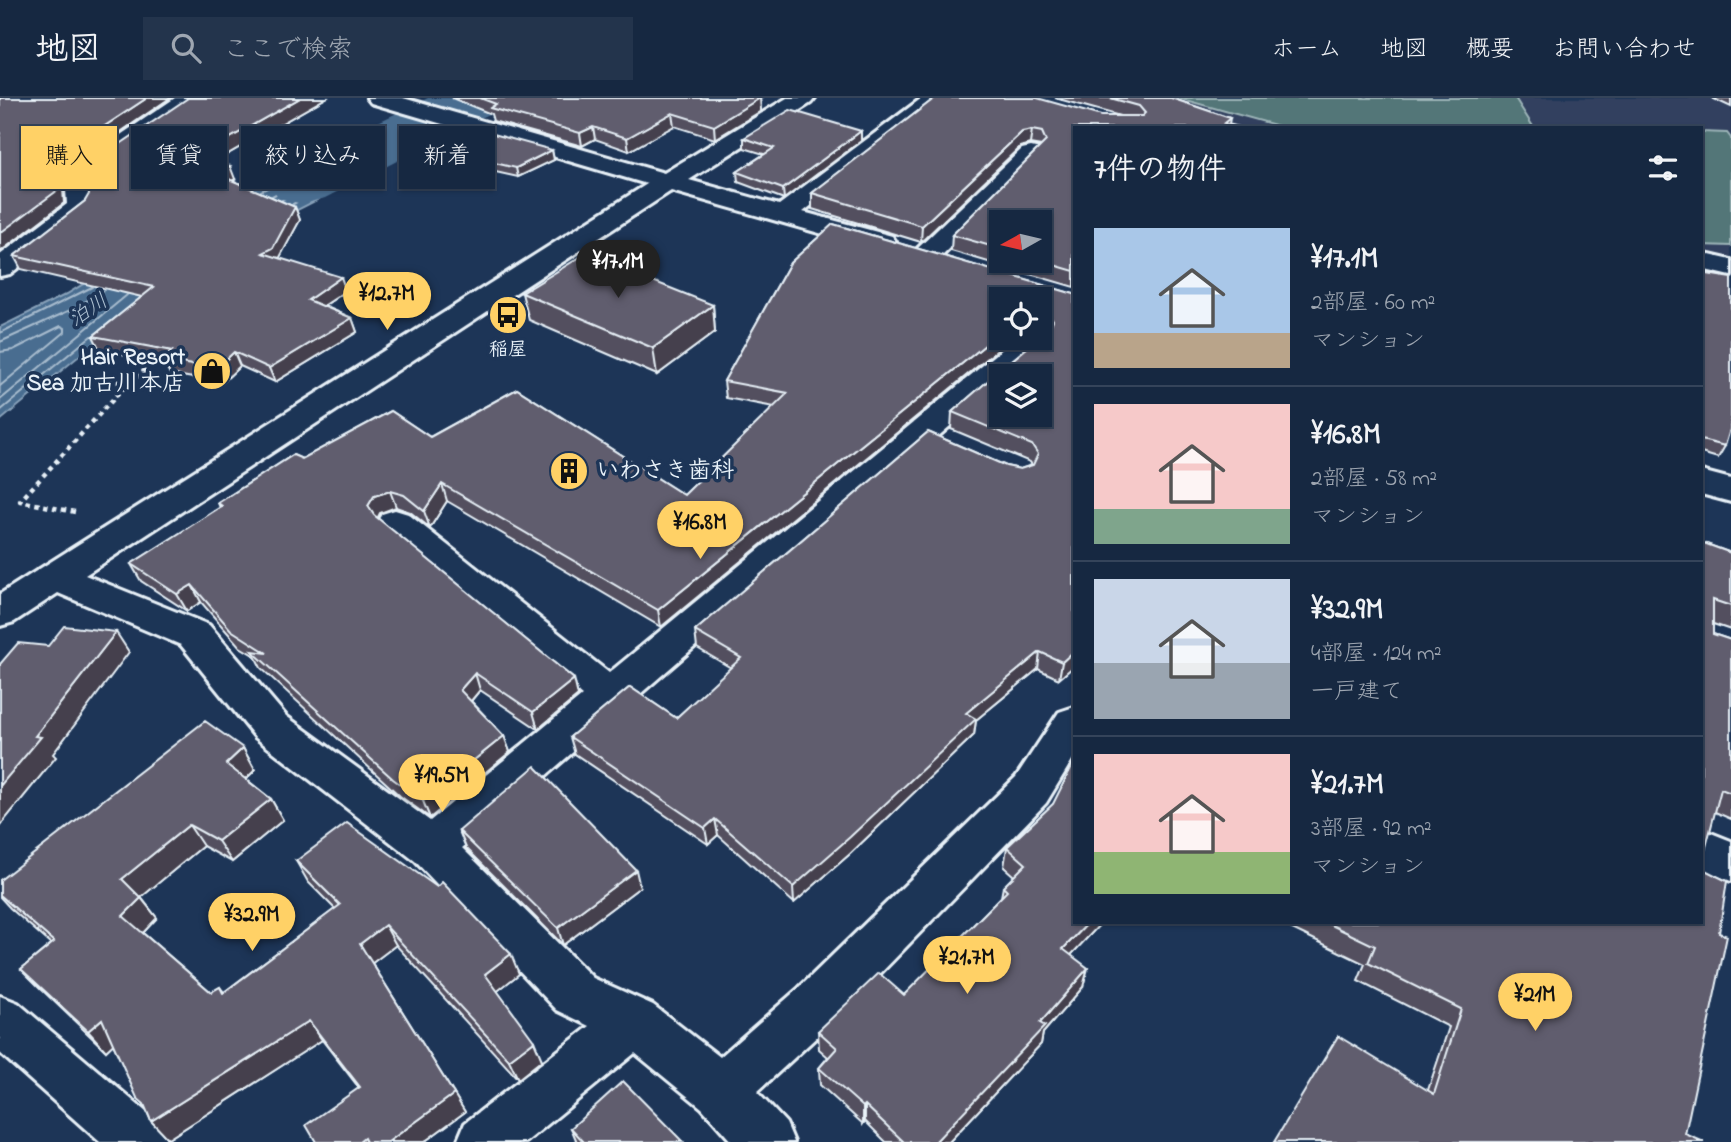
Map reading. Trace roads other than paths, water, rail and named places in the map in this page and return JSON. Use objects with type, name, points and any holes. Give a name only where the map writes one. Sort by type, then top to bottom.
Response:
[{"type":"street","points":[[0,268],[80,207],[78,175],[176,106],[194,98]]},
{"type":"street","points":[[379,98],[468,126],[785,213],[954,263]]},
{"type":"street","points":[[0,612],[669,181],[803,98]]},
{"type":"street","points":[[785,213],[937,98]]},
{"type":"street","points":[[928,255],[1032,166]]},
{"type":"street","points":[[1703,261],[1731,268]]},
{"type":"street","points":[[431,847],[1019,350]]},
{"type":"street","points":[[922,432],[958,447]]},
{"type":"street","points":[[1703,483],[1731,491]]},
{"type":"street","points":[[395,522],[610,696]]},
{"type":"street","points":[[55,577],[195,635],[271,727],[431,847],[575,994],[635,1022],[721,1090],[767,1142]]},
{"type":"street","points":[[721,1090],[817,1004],[1031,790],[1073,725]]},
{"type":"street","points":[[1703,849],[1731,862]]},
{"type":"street","points":[[0,1020],[140,1142]]},
{"type":"street","points":[[484,1142],[635,1022]]},
{"type":"water","points":[[410,119],[432,126],[399,126],[399,158],[385,165],[385,126]]},
{"type":"water","points":[[247,189],[338,189],[250,234],[146,301],[0,421],[0,327],[67,294],[193,216]]},
{"type":"waterway","name":"泊川","points":[[385,143],[475,98]]},
{"type":"place","name":"稲屋","points":[[508,315]]},
{"type":"place","name":"Hair Resort Sea 加古川本店","points":[[212,371]]},
{"type":"place","name":"いわさき歯科","points":[[569,471]]}]
